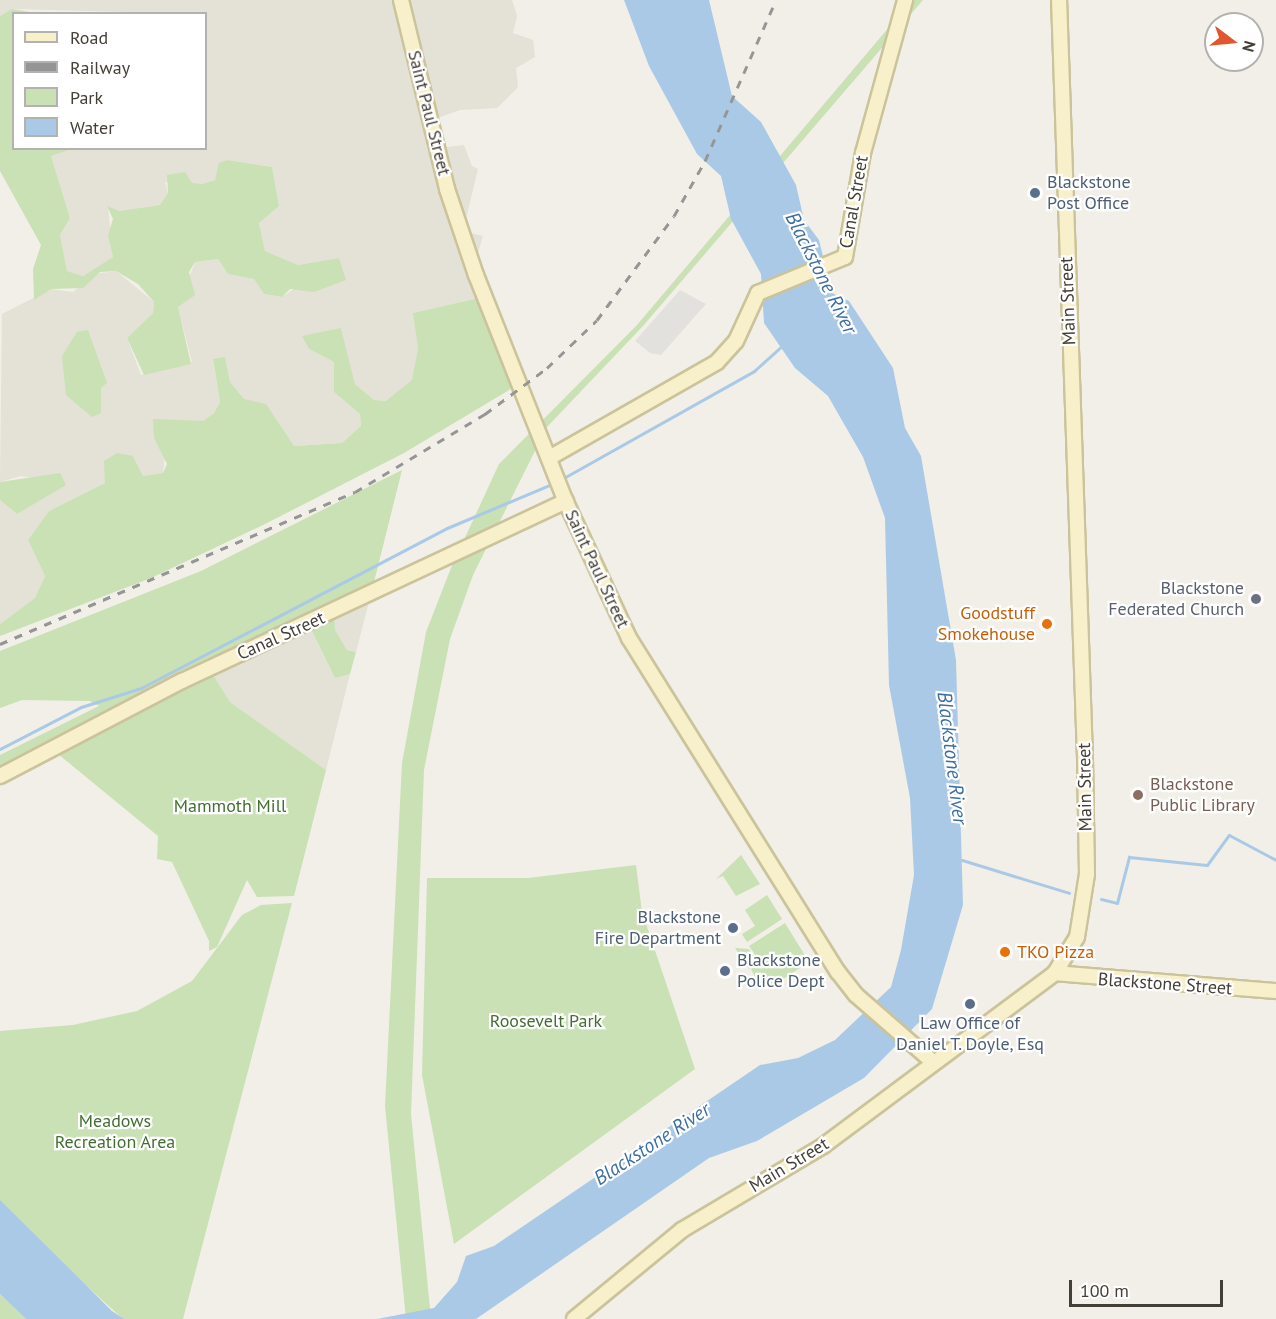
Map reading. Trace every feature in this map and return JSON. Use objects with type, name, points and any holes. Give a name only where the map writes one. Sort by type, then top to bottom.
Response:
[{"type":"main road","name":"Saint Paul Street","points":[[401,0],[447,189],[566,501],[629,638],[672,711],[856,995],[933,1062]]},
{"type":"main road","name":"Canal Street","points":[[549,458],[717,362],[736,341],[758,292],[845,257],[863,153],[905,0]]},
{"type":"main road","name":"Main Street","points":[[574,1319],[689,1225],[823,1146],[1055,973],[1077,936],[1087,874],[1059,0]]},
{"type":"main road","name":"Canal Street","points":[[0,776],[191,677],[566,501]]},
{"type":"main road","name":"Blackstone Street","points":[[1055,973],[1276,991]]},
{"type":"shaded area","points":[[0,0],[512,0],[517,16],[513,33],[533,40],[535,57],[516,68],[518,87],[497,108],[460,110],[432,120],[440,148],[464,145],[472,166],[478,169],[463,231],[483,236],[475,263],[479,298],[414,313],[418,348],[412,381],[387,401],[374,400],[355,384],[341,328],[309,349],[334,362],[334,392],[360,414],[361,426],[342,443],[294,446],[271,412],[244,399],[230,382],[225,357],[213,361],[220,402],[214,413],[203,421],[167,422],[154,438],[165,454],[163,473],[143,476],[133,456],[105,483],[49,511],[28,540],[45,576],[35,598],[0,624],[0,500],[17,514],[66,484],[21,476],[0,482],[2,314],[51,289],[73,292],[94,274],[116,271],[154,302],[153,313],[127,338],[141,375],[192,362],[178,307],[195,262],[218,259],[228,274],[254,279],[264,294],[282,297],[339,258],[298,265],[265,251],[259,223],[279,206],[272,167],[227,160],[215,180],[202,184],[165,182],[168,193],[160,205],[119,211],[108,207],[113,257],[83,276],[67,271],[60,235],[70,218],[51,156],[66,150],[207,150],[207,12],[12,9],[0,16]]},
{"type":"shaded area","points":[[680,290],[706,304],[661,355],[650,353],[635,341]]},
{"type":"shaded area","points":[[371,594],[356,652],[347,650],[335,630],[334,612]]},
{"type":"shaded area","points":[[309,625],[335,678],[350,674],[326,770],[230,702],[210,670]]},
{"type":"green space","points":[[912,0],[923,0],[643,326],[547,427],[473,575],[450,639],[424,770],[411,1114],[431,1319],[406,1319],[385,1106],[402,763],[426,632],[451,568],[499,464],[637,325]]},
{"type":"green space","points":[[12,9],[30,12],[12,12],[12,150],[68,150],[51,156],[70,218],[60,235],[67,271],[83,276],[113,257],[108,235],[113,219],[107,206],[119,211],[160,205],[168,193],[167,175],[185,172],[192,183],[202,184],[215,180],[219,163],[227,160],[272,167],[279,206],[259,223],[265,251],[298,265],[339,258],[346,280],[314,292],[290,289],[282,297],[264,294],[254,279],[228,274],[218,259],[195,262],[189,272],[195,295],[178,307],[191,364],[144,375],[127,338],[153,313],[154,302],[138,284],[116,271],[100,272],[83,288],[51,289],[34,300],[33,269],[41,245],[0,171],[0,16]]},
{"type":"green space","points":[[479,298],[519,384],[404,453],[265,524],[151,578],[0,636],[0,624],[35,598],[45,576],[28,540],[49,511],[105,483],[104,461],[117,453],[133,456],[143,476],[163,473],[167,464],[154,438],[153,419],[203,421],[214,413],[220,402],[213,359],[225,357],[230,382],[244,399],[266,404],[294,446],[342,443],[361,426],[360,414],[334,392],[334,362],[309,349],[302,336],[341,328],[355,384],[374,400],[386,401],[412,380],[418,348],[413,313]]},
{"type":"green space","points":[[88,330],[107,383],[101,388],[101,413],[92,417],[66,395],[62,356],[77,332]]},
{"type":"green space","name":"Mammoth Mill","points":[[402,470],[371,594],[334,612],[335,630],[347,650],[356,652],[350,674],[335,678],[309,625],[210,670],[230,702],[326,770],[294,896],[257,897],[247,880],[217,947],[209,951],[209,941],[172,862],[157,859],[158,836],[58,754],[75,744],[72,737],[0,773],[0,755],[99,706],[90,701],[22,700],[0,708],[0,651],[201,571]]},
{"type":"green space","points":[[60,473],[66,485],[17,514],[0,500],[0,482]]},
{"type":"green space","points":[[741,855],[760,884],[736,896],[723,876],[716,879]]},
{"type":"green space","name":"Roosevelt Park","points":[[636,865],[642,912],[695,1069],[454,1244],[422,1075],[427,878],[528,878]]},
{"type":"green space","points":[[767,895],[782,919],[747,942],[742,934],[755,926],[745,910]]},
{"type":"green space","name":"Meadows Recreation Area","points":[[292,903],[183,1319],[123,1319],[0,1207],[0,1031],[73,1025],[137,1011],[192,981],[242,915],[261,905]]},
{"type":"green space","points":[[785,923],[809,962],[771,987],[759,985],[751,969],[761,963],[749,946]]},
{"type":"green space","points":[[735,948],[749,949],[758,963],[749,969]]},
{"type":"green space","points":[[0,1294],[22,1315],[26,1319],[0,1319]]},
{"type":"water","name":"Blackstone River","points":[[624,0],[709,0],[732,96],[761,122],[796,185],[804,220],[819,240],[832,293],[849,301],[893,368],[905,428],[921,456],[956,660],[963,905],[932,1009],[864,1078],[757,1141],[709,1158],[476,1319],[377,1319],[434,1308],[457,1282],[466,1256],[494,1246],[760,1065],[798,1058],[835,1040],[891,987],[901,950],[914,875],[910,798],[889,685],[885,518],[863,457],[828,396],[795,368],[764,323],[761,274],[731,219],[721,176],[697,154],[649,66]]},
{"type":"water","points":[[0,1200],[112,1311],[124,1319],[26,1319],[0,1294]]},
{"type":"waterway","points":[[560,480],[754,371],[782,346]]},
{"type":"waterway","points":[[0,749],[81,707],[141,688],[447,528],[554,483]]},
{"type":"waterway","points":[[1101,899],[1117,903],[1129,857],[1207,865],[1229,835],[1276,860]]},
{"type":"waterway","points":[[962,860],[1069,893]]},
{"type":"railway","points":[[0,644],[355,492],[485,414],[547,368],[597,320],[674,216],[705,161],[776,0]]},
{"type":"place","name":"Blackstone Post Office","points":[[1035,193]]},
{"type":"place","name":"Blackstone Federated Church","points":[[1256,599]]},
{"type":"place","name":"Goodstuff Smokehouse","points":[[1047,624]]},
{"type":"place","name":"Blackstone Public Library","points":[[1138,795]]},
{"type":"place","name":"Blackstone Fire Department","points":[[733,928]]},
{"type":"place","name":"TKO Pizza","points":[[1005,952]]},
{"type":"place","name":"Blackstone Police Dept","points":[[725,971]]},
{"type":"place","name":"Law Office of Daniel T. Doyle, Esq","points":[[970,1004]]}]
